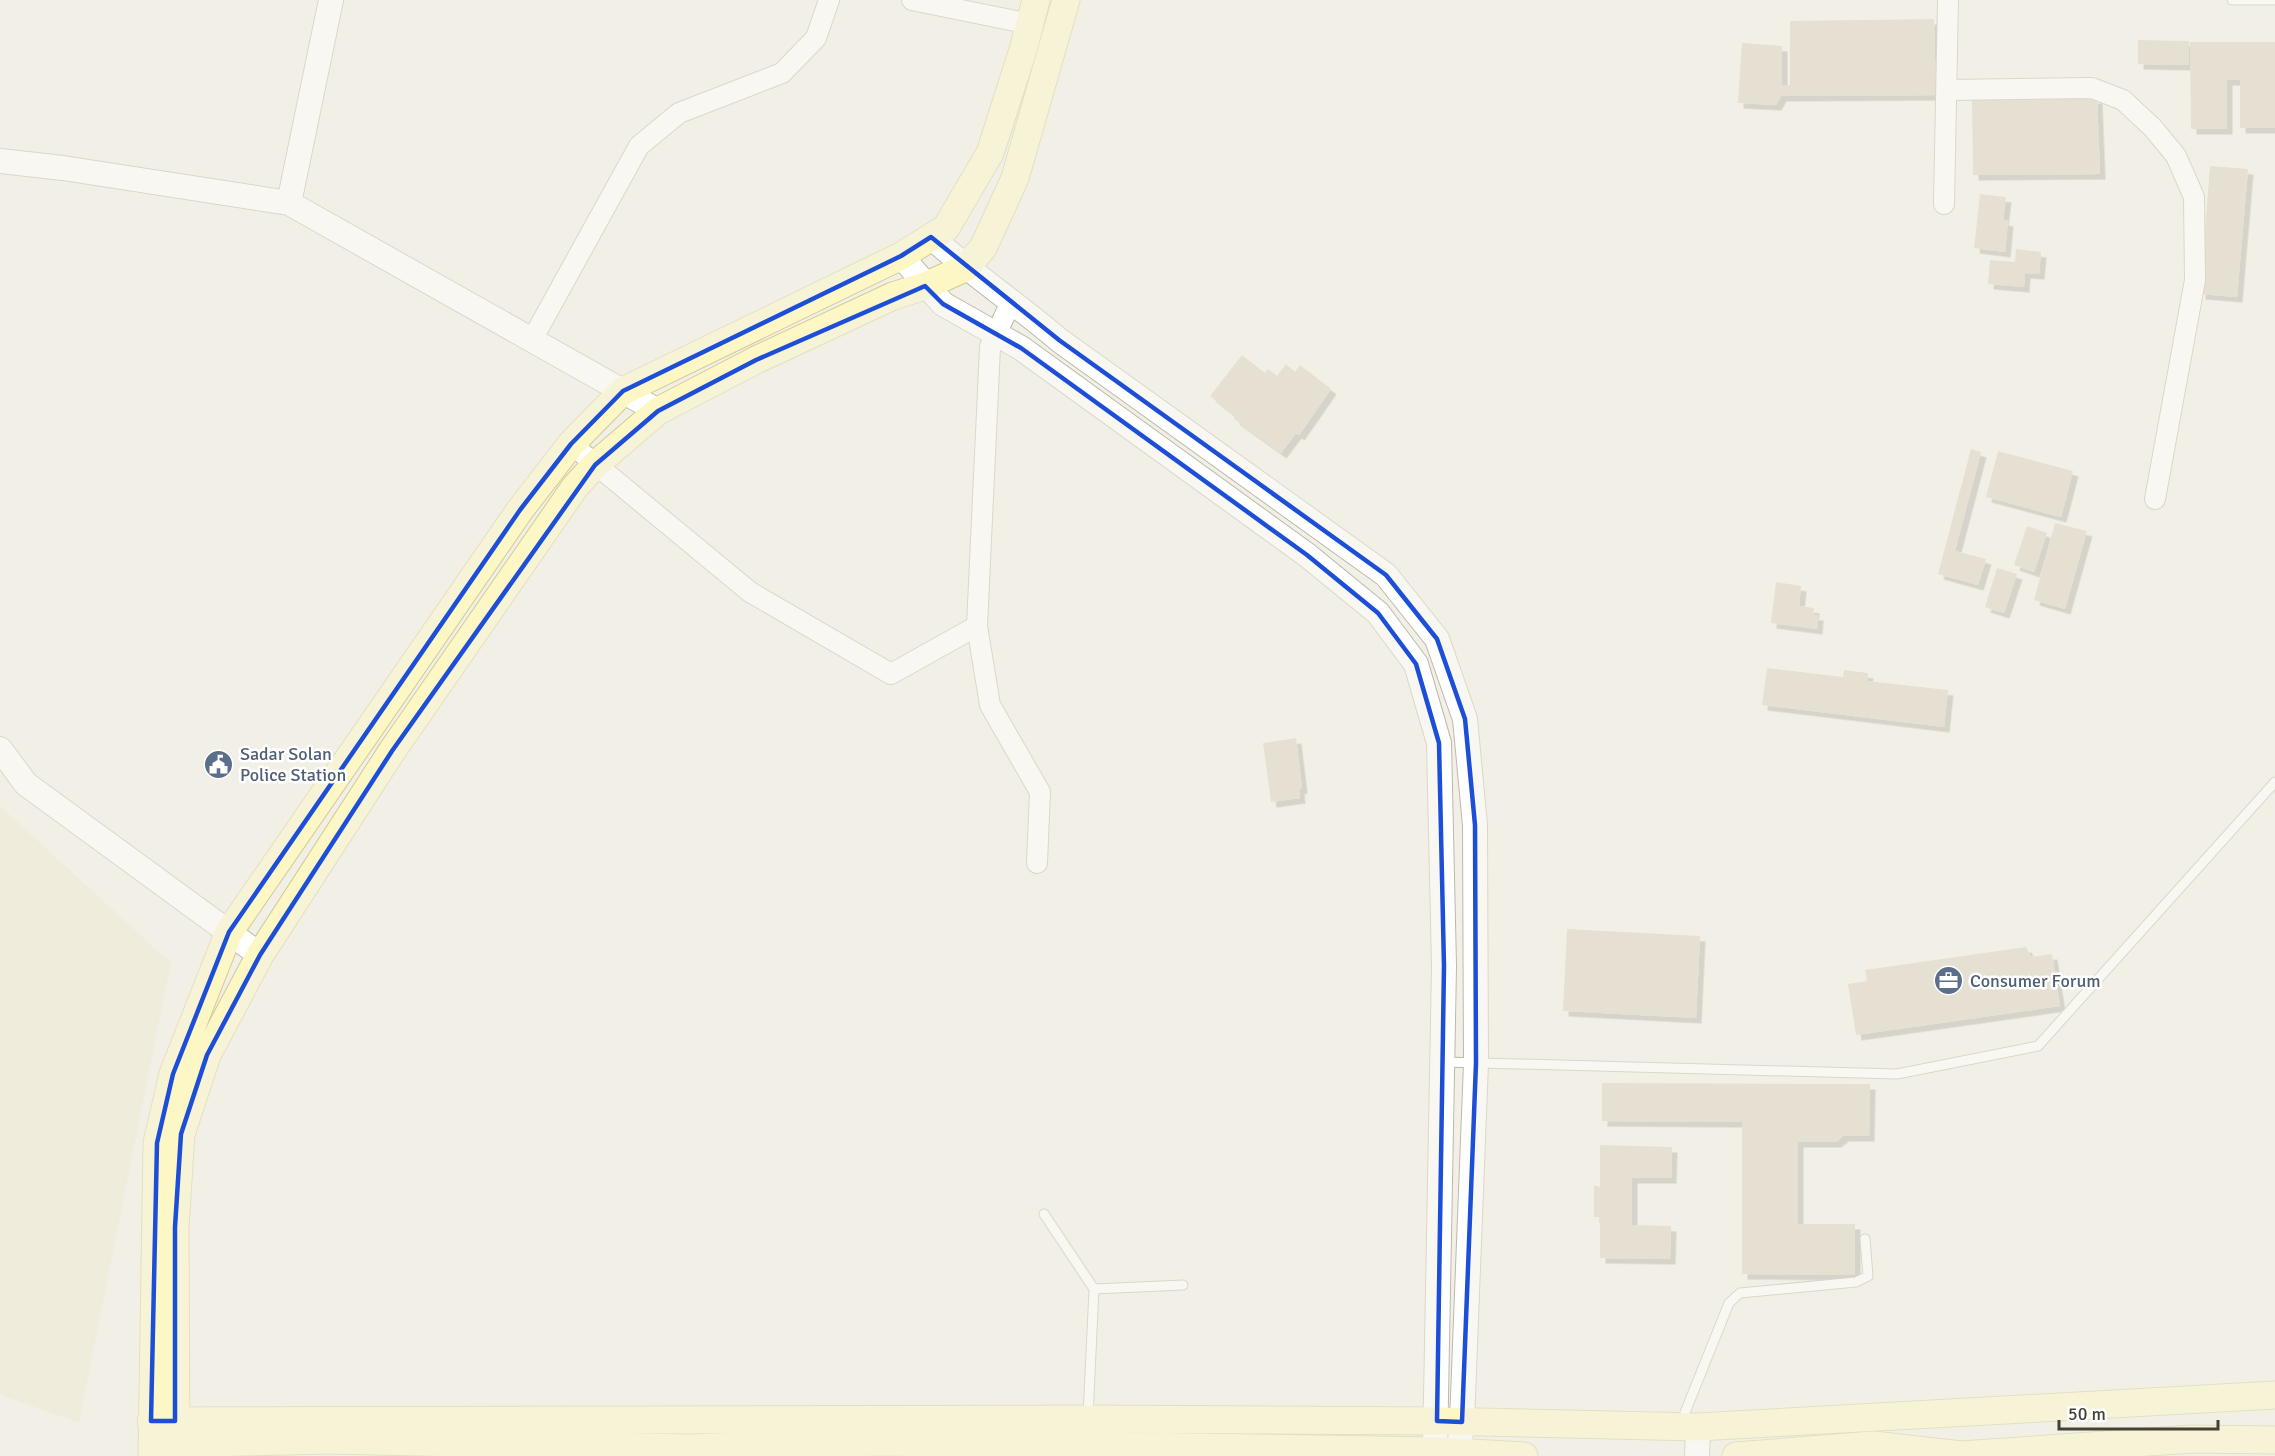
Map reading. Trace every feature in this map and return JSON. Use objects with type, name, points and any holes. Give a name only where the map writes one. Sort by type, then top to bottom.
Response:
[{"type":"main road","points":[[164,1440],[181,1134],[207,1055],[260,955],[398,742],[575,487],[596,465],[658,411],[893,296],[925,286],[965,268],[983,248],[1015,178],[1066,0]]},
{"type":"main road","points":[[164,1440],[157,1143],[172,1074],[229,932],[513,520],[571,444],[624,391],[901,256],[946,228],[990,153],[1033,12]]},
{"type":"main road","points":[[164,1440],[1088,1419],[1449,1421],[1688,1427],[2275,1395]]},
{"type":"main road","points":[[1736,1456],[1873,1444],[1960,1455],[2140,1449],[2192,1439],[2275,1440]]},
{"type":"main road","points":[[164,1440],[330,1440],[521,1450],[688,1448],[908,1452],[1106,1451],[1524,1456]]},
{"type":"street","points":[[289,203],[331,0]]},
{"type":"street","points":[[533,338],[639,146],[679,113],[782,73],[816,38],[829,0]]},
{"type":"street","points":[[912,0],[1033,12]]},
{"type":"street","points":[[1944,204],[1948,0]]},
{"type":"street","points":[[1947,90],[2092,88],[2123,100],[2153,128],[2176,156],[2194,197],[2195,280],[2155,499]]},
{"type":"street","points":[[0,161],[63,168],[289,203],[533,338],[658,411]]},
{"type":"street","points":[[931,237],[965,268],[1012,300],[1059,340],[1386,575],[1437,639],[1465,720],[1474,813],[1476,1063],[1448,1454]]},
{"type":"street","points":[[901,256],[943,304],[1022,348],[1307,555],[1378,614],[1416,664],[1439,743],[1449,1421]]},
{"type":"street","points":[[1012,300],[990,347],[977,626],[990,705],[1040,792],[1037,863]]},
{"type":"street","points":[[571,444],[750,592],[891,674],[977,626]]},
{"type":"street","points":[[0,749],[26,784],[260,955]]},
{"type":"street","points":[[1688,1427],[1696,1456]]},
{"type":"lane","points":[[2232,0],[2275,0]]},
{"type":"lane","points":[[1442,1062],[1897,1074],[2038,1046],[2275,782]]},
{"type":"lane","points":[[1044,1214],[1094,1289],[1088,1419]]},
{"type":"lane","points":[[1688,1427],[1729,1303],[1740,1293],[1856,1282],[1868,1276],[1865,1239]]},
{"type":"lane","points":[[1094,1289],[1182,1285]]},
{"type":"highlighted area","points":[[931,237],[1059,340],[1386,575],[1437,639],[1465,719],[1475,825],[1476,1063],[1462,1422],[1437,1421],[1444,966],[1439,743],[1416,664],[1378,613],[1307,555],[1021,348],[943,304],[925,286],[756,360],[658,411],[595,465],[392,751],[260,955],[207,1055],[181,1134],[175,1227],[175,1421],[151,1421],[157,1143],[173,1074],[229,932],[520,510],[571,444],[623,391],[901,256]]},
{"type":"shaded area","points":[[0,806],[171,963],[79,1423],[0,1395]]},
{"type":"building","points":[[1934,19],[1936,95],[1781,96],[1776,105],[1738,103],[1742,43],[1782,46],[1782,85],[1790,85],[1790,21]]},
{"type":"building","points":[[2138,40],[2189,41],[2189,65],[2138,64]]},
{"type":"building","points":[[2190,42],[2275,42],[2275,128],[2240,128],[2240,80],[2227,80],[2227,129],[2191,129]]},
{"type":"building","points":[[2097,98],[2100,174],[1973,175],[1972,99]]},
{"type":"building","points":[[2210,166],[2248,169],[2237,297],[2200,294]]},
{"type":"building","points":[[1980,194],[2006,197],[2003,220],[2008,221],[2005,252],[1974,248]]},
{"type":"building","points":[[2016,249],[2041,252],[2039,274],[2025,273],[2024,287],[1988,284],[1990,260],[2015,262]]},
{"type":"building","points":[[1242,355],[1265,373],[1268,369],[1277,376],[1286,364],[1295,372],[1300,365],[1331,389],[1299,435],[1296,433],[1281,453],[1234,419],[1234,415],[1210,396]]},
{"type":"building","points":[[1971,449],[1981,452],[1955,551],[1986,559],[1978,585],[1938,574]]},
{"type":"building","points":[[1998,451],[2073,471],[2061,517],[1986,497]]},
{"type":"building","points":[[2055,523],[2087,531],[2065,609],[2034,600]]},
{"type":"building","points":[[2027,526],[2047,533],[2034,572],[2014,565]]},
{"type":"building","points":[[1997,568],[2017,574],[2004,613],[1985,607]]},
{"type":"building","points":[[1776,582],[1801,586],[1799,606],[1814,608],[1813,615],[1818,615],[1817,629],[1771,623]]},
{"type":"building","points":[[1767,668],[1843,677],[1844,670],[1868,673],[1867,681],[1948,690],[1944,727],[1762,705]]},
{"type":"building","points":[[1296,738],[1302,788],[1299,789],[1300,798],[1271,802],[1263,743]]},
{"type":"building","points":[[1567,929],[1700,936],[1696,1018],[1563,1011]]},
{"type":"building","points":[[2026,947],[2031,957],[2052,954],[2060,1006],[1856,1035],[1848,984],[1867,981],[1865,970]]},
{"type":"building","points":[[1602,1083],[1870,1084],[1869,1136],[1843,1136],[1836,1142],[1798,1142],[1798,1224],[1855,1224],[1855,1275],[1742,1274],[1742,1122],[1602,1121]]},
{"type":"building","points":[[1600,1145],[1672,1147],[1671,1178],[1632,1178],[1632,1225],[1671,1226],[1670,1259],[1600,1258],[1600,1217],[1594,1217],[1594,1185],[1600,1187]]},
{"type":"place","name":"Sadar Solan Police Station","points":[[219,764]]},
{"type":"place","name":"Consumer Forum","points":[[1949,981]]}]
